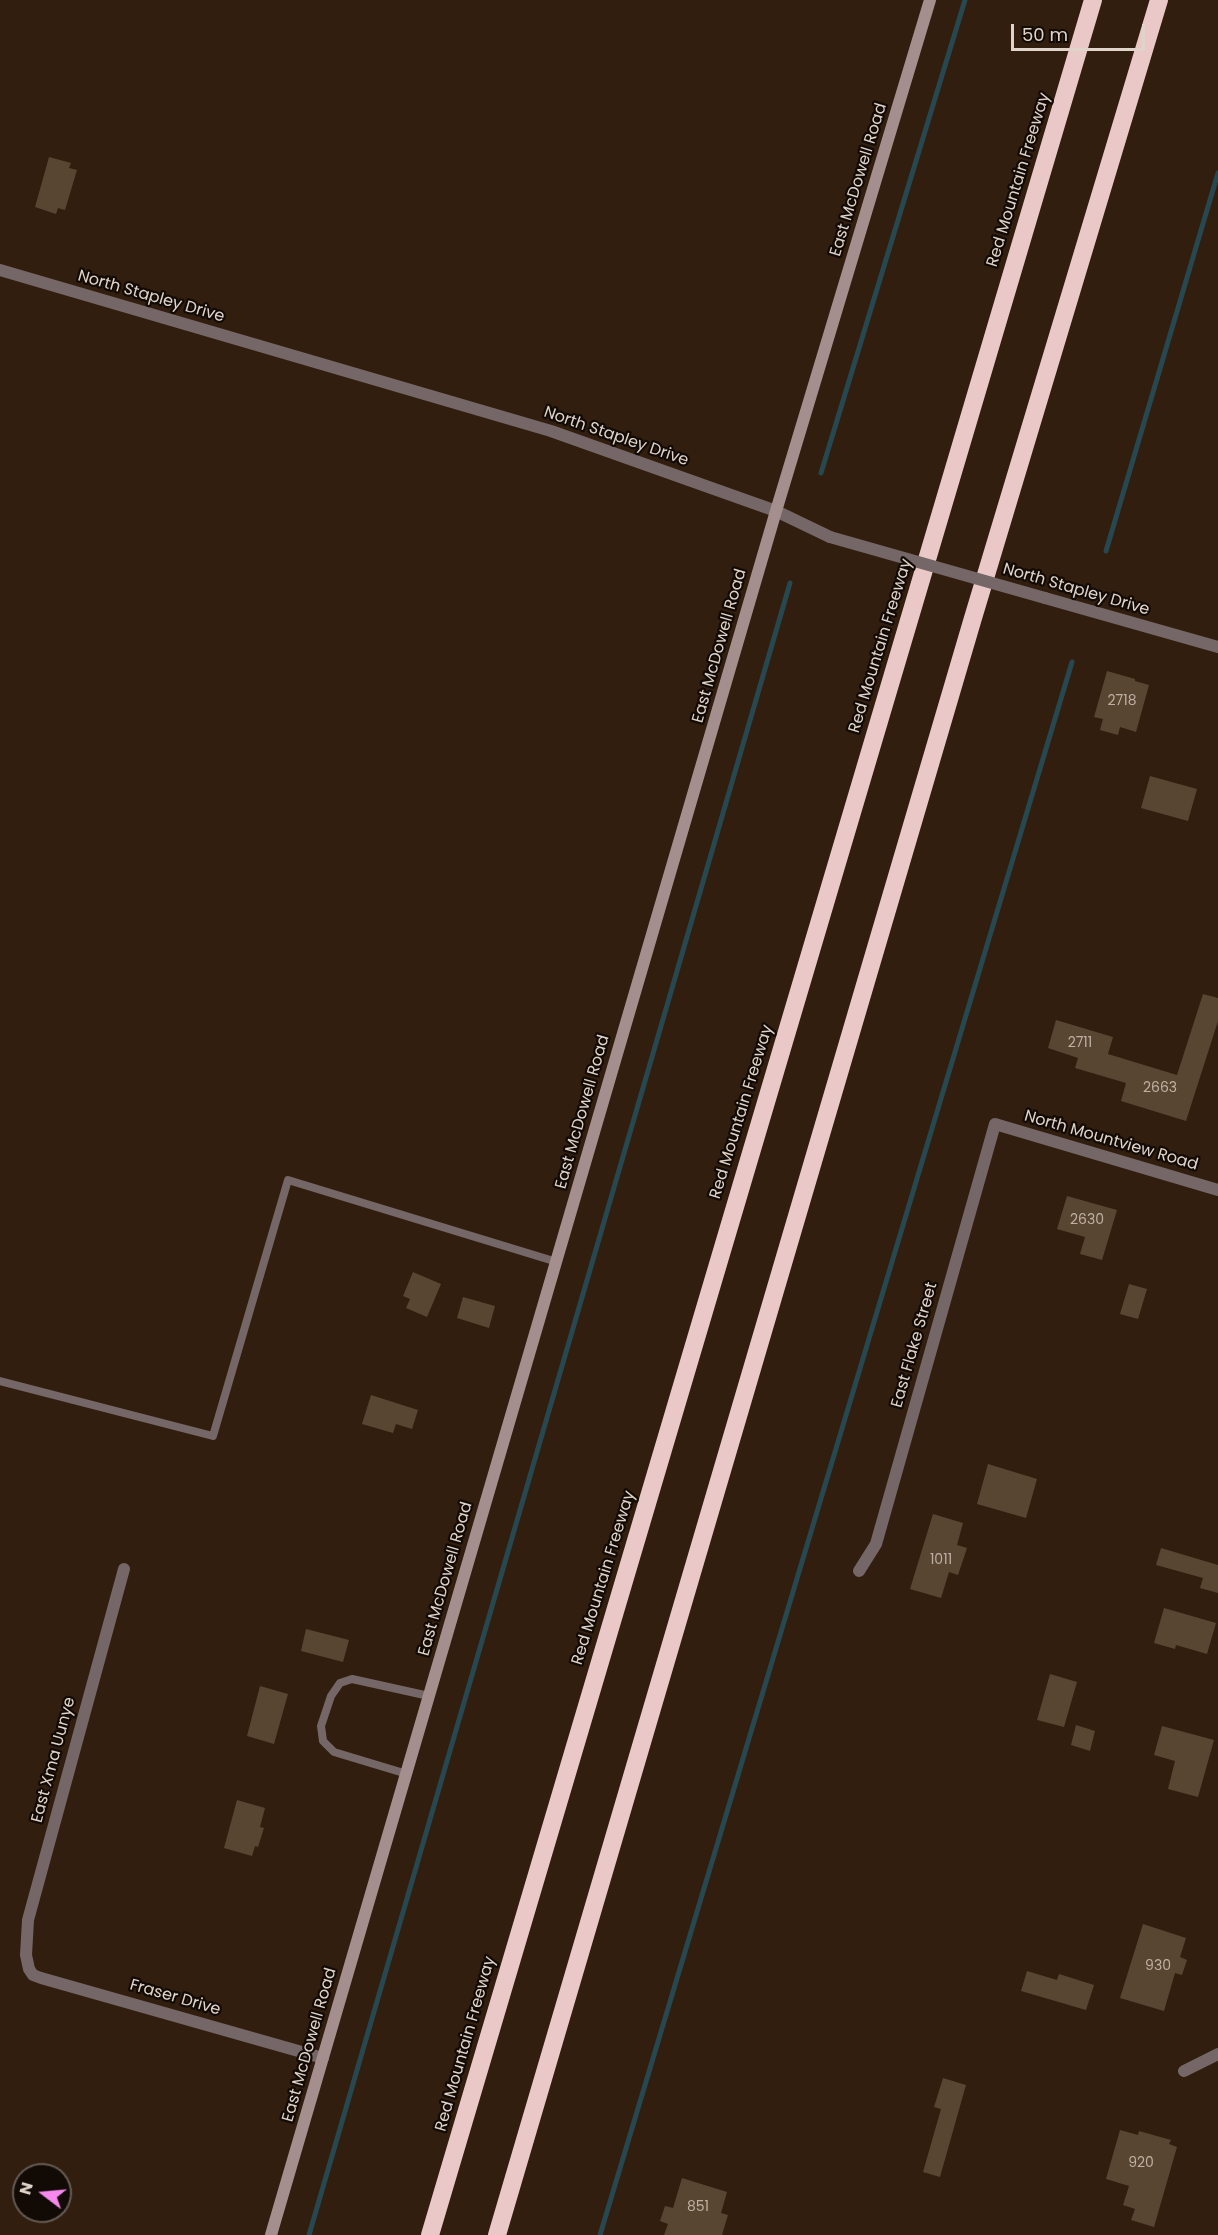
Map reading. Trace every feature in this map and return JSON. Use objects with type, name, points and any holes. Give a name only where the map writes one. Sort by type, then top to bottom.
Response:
[{"type":"highway","name":"Red Mountain Freeway","points":[[430,2235],[1093,0]]},
{"type":"highway","points":[[497,2235],[970,630],[1159,0]]},
{"type":"street","name":"East McDowell Road","points":[[272,2235],[776,512],[930,0]]},
{"type":"street","name":"North Stapley Drive","points":[[0,270],[551,431],[776,512],[830,537],[1218,647]]},
{"type":"street","name":"North Mountview Road","points":[[995,1124],[1218,1190]]},
{"type":"street","name":"East Flake Street","points":[[859,1571],[876,1544],[995,1124]]},
{"type":"street","name":"East Xma Uunye","points":[[27,1961],[25,1946],[28,1920],[124,1569]]},
{"type":"street","name":"Fraser Drive","points":[[27,1961],[33,1975],[41,1978],[323,2058]]},
{"type":"street","points":[[1184,2071],[1218,2054]]},
{"type":"lane","points":[[0,1381],[213,1436],[288,1180],[556,1262]]},
{"type":"lane","points":[[406,1774],[334,1752],[323,1741],[321,1726],[335,1689],[340,1683],[352,1679],[429,1696]]},
{"type":"building","points":[[49,157],[71,163],[69,168],[77,170],[65,210],[58,208],[56,214],[35,207]]},
{"type":"building","points":[[1107,671],[1149,685],[1136,732],[1120,727],[1118,735],[1100,730],[1103,719],[1094,717]]},
{"type":"building","points":[[1150,776],[1197,789],[1188,821],[1141,808]]},
{"type":"building","points":[[1203,994],[1218,998],[1218,1021],[1186,1121],[1121,1101],[1126,1083],[1075,1068],[1078,1058],[1048,1048],[1056,1020],[1113,1037],[1108,1054],[1177,1075]]},
{"type":"building","points":[[1067,1196],[1117,1210],[1102,1260],[1080,1254],[1085,1237],[1057,1229]]},
{"type":"building","points":[[413,1272],[441,1284],[427,1317],[406,1308],[410,1299],[403,1296]]},
{"type":"building","points":[[1129,1284],[1147,1289],[1138,1319],[1120,1314]]},
{"type":"building","points":[[463,1297],[495,1306],[489,1328],[457,1318]]},
{"type":"building","points":[[371,1395],[418,1410],[412,1429],[396,1424],[393,1433],[362,1424]]},
{"type":"building","points":[[988,1464],[1037,1479],[1026,1518],[977,1504]]},
{"type":"building","points":[[933,1514],[963,1523],[957,1545],[967,1548],[958,1575],[949,1572],[941,1598],[910,1589]]},
{"type":"building","points":[[1161,1548],[1218,1565],[1218,1593],[1200,1588],[1203,1578],[1156,1565]]},
{"type":"building","points":[[1164,1608],[1216,1623],[1207,1654],[1176,1645],[1175,1649],[1154,1643]]},
{"type":"building","points":[[306,1629],[349,1640],[343,1662],[301,1651]]},
{"type":"building","points":[[1050,1674],[1077,1682],[1064,1727],[1037,1720]]},
{"type":"building","points":[[260,1686],[288,1694],[274,1744],[247,1736]]},
{"type":"building","points":[[1076,1725],[1095,1731],[1090,1751],[1071,1745]]},
{"type":"building","points":[[1162,1726],[1214,1740],[1198,1797],[1168,1789],[1175,1761],[1154,1755]]},
{"type":"building","points":[[237,1800],[265,1808],[260,1827],[264,1828],[258,1847],[255,1846],[252,1856],[224,1848]]},
{"type":"building","points":[[1143,1924],[1186,1938],[1180,1957],[1187,1960],[1182,1975],[1175,1973],[1164,2011],[1120,1998]]},
{"type":"building","points":[[1027,1971],[1057,1980],[1059,1974],[1094,1985],[1086,2010],[1021,1991]]},
{"type":"building","points":[[943,2078],[966,2085],[940,2177],[923,2172],[941,2109],[934,2107]]},
{"type":"building","points":[[1120,2130],[1138,2135],[1139,2131],[1171,2140],[1169,2144],[1177,2147],[1154,2227],[1131,2220],[1135,2209],[1123,2205],[1129,2186],[1106,2179]]},
{"type":"building","points":[[682,2178],[727,2192],[721,2213],[728,2215],[722,2235],[664,2235],[668,2224],[660,2221],[665,2206],[673,2208]]},
{"type":"waterway","points":[[821,473],[965,0]]},
{"type":"waterway","points":[[1106,551],[1218,173]]},
{"type":"waterway","points":[[309,2235],[790,583]]},
{"type":"waterway","points":[[600,2235],[1072,662]]}]
